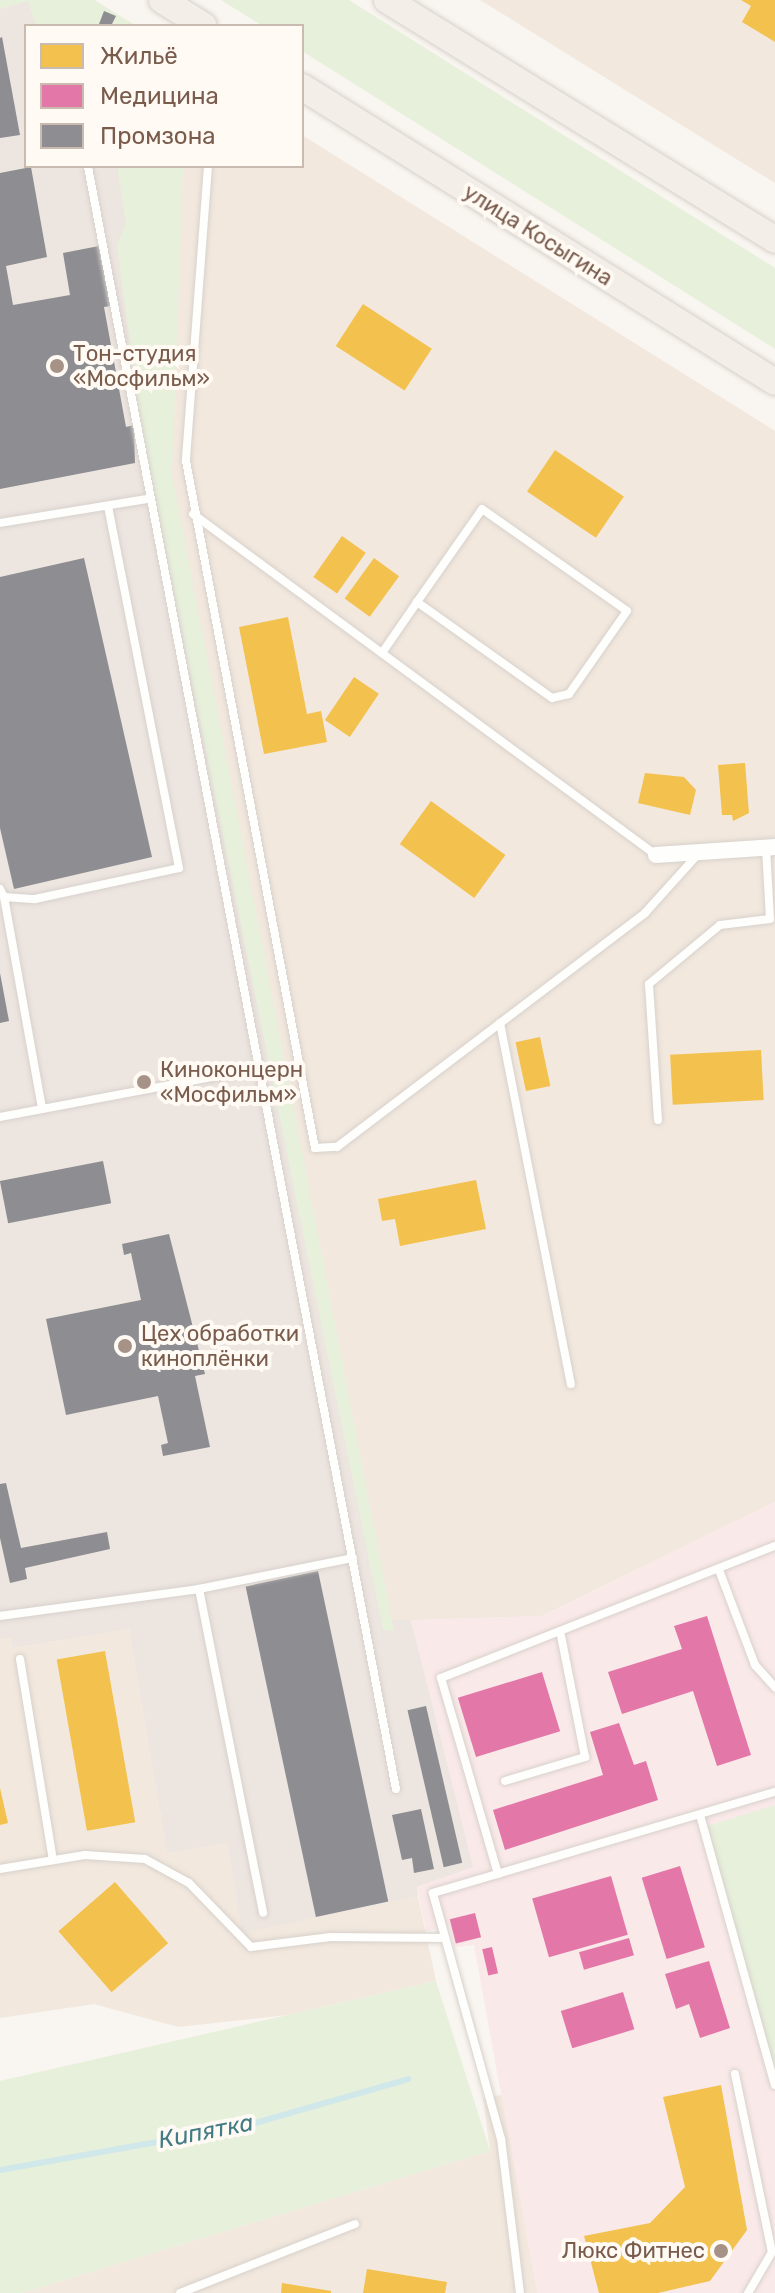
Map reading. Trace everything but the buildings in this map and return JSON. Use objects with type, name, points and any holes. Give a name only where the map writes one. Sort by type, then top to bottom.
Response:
[{"type":"main road","points":[[162,0],[201,24]]},
{"type":"main road","points":[[387,0],[775,240]]},
{"type":"main road","name":"улица Косыгина","points":[[304,88],[775,382]]},
{"type":"street","points":[[656,855],[771,847]]},
{"type":"lane","points":[[88,168],[146,499],[260,1068],[396,1789]]},
{"type":"lane","points":[[208,168],[186,461],[192,513],[315,1148],[337,1147],[645,913],[700,852]]},
{"type":"lane","points":[[0,523],[146,499]]},
{"type":"lane","points":[[42,1109],[2,893],[35,899],[179,868],[108,506]]},
{"type":"lane","points":[[382,653],[417,602],[482,509],[627,611],[569,694],[552,698],[417,602]]},
{"type":"lane","points":[[192,513],[656,855]]},
{"type":"lane","points":[[658,1120],[649,984],[720,925],[770,919],[771,847]]},
{"type":"lane","points":[[500,1023],[571,1384]]},
{"type":"lane","points":[[0,1117],[260,1068]]},
{"type":"lane","points":[[498,1874],[441,1678],[561,1636],[775,1546]]},
{"type":"lane","points":[[0,1616],[199,1589],[353,1558]]},
{"type":"lane","points":[[719,1570],[755,1665],[775,1687]]},
{"type":"lane","points":[[199,1589],[263,1913]]},
{"type":"lane","points":[[505,1781],[585,1757],[561,1636]]},
{"type":"lane","points":[[20,1659],[53,1860]]},
{"type":"lane","points":[[520,2293],[501,2139],[433,1893],[775,1792]]},
{"type":"lane","points":[[700,1815],[775,2085]]},
{"type":"lane","points":[[0,1869],[112,1853],[157,1864],[189,1883],[251,1947],[330,1937],[443,1938]]},
{"type":"lane","points":[[735,2074],[772,2252],[748,2293]]},
{"type":"lane","points":[[180,2293],[355,2224]]},
{"type":"shaded area","name":"Киноконцерн «Мосфильм»","points":[[0,0],[94,0],[133,24],[24,24],[24,168],[183,168],[172,474],[183,544],[392,1620],[411,1620],[474,1868],[417,1887],[418,1896],[242,1933],[227,1843],[167,1853],[129,1629],[13,1648],[11,1638],[0,1639]]},
{"type":"shaded area","points":[[480,0],[775,0],[775,183]]},
{"type":"shaded area","points":[[304,136],[775,431],[775,1502],[542,1616],[392,1621],[172,474],[183,168],[304,168]]},
{"type":"shaded area","points":[[775,1502],[775,2293],[537,2293],[474,1945],[454,1947],[449,1926],[426,1931],[417,1887],[473,1867],[411,1620],[543,1616]]},
{"type":"shaded area","points":[[129,1629],[167,1853],[227,1843],[242,1932],[418,1896],[436,1981],[288,2015],[178,2027],[94,2004],[0,2018],[0,1639],[11,1638],[14,1648]]},
{"type":"shaded area","points":[[526,2091],[775,2293],[21,2293],[490,2151],[483,2098]]},
{"type":"green space","points":[[0,0],[94,0],[133,24],[35,24],[28,1],[0,9]]},
{"type":"green space","points":[[221,0],[349,0],[775,268],[775,349],[304,52],[304,24],[260,24]]},
{"type":"green space","points":[[117,168],[183,168],[172,474],[394,1631],[383,1630],[142,433],[117,245],[126,223]]},
{"type":"green space","points":[[775,1805],[775,2087],[704,1827]]},
{"type":"green space","points":[[436,1981],[490,2151],[21,2293],[0,2293],[0,2081]]},
{"type":"waterway","name":"Кипятка","points":[[0,2170],[241,2127],[408,2079]]},
{"type":"place","name":"Тон-студия «Мосфильм»","points":[[57,366]]},
{"type":"place","name":"Киноконцерн «Мосфильм»","points":[[144,1082]]},
{"type":"place","name":"Цех обработки киноплёнки","points":[[125,1346]]},
{"type":"place","name":"Люкс Фитнес","points":[[721,2251]]}]
